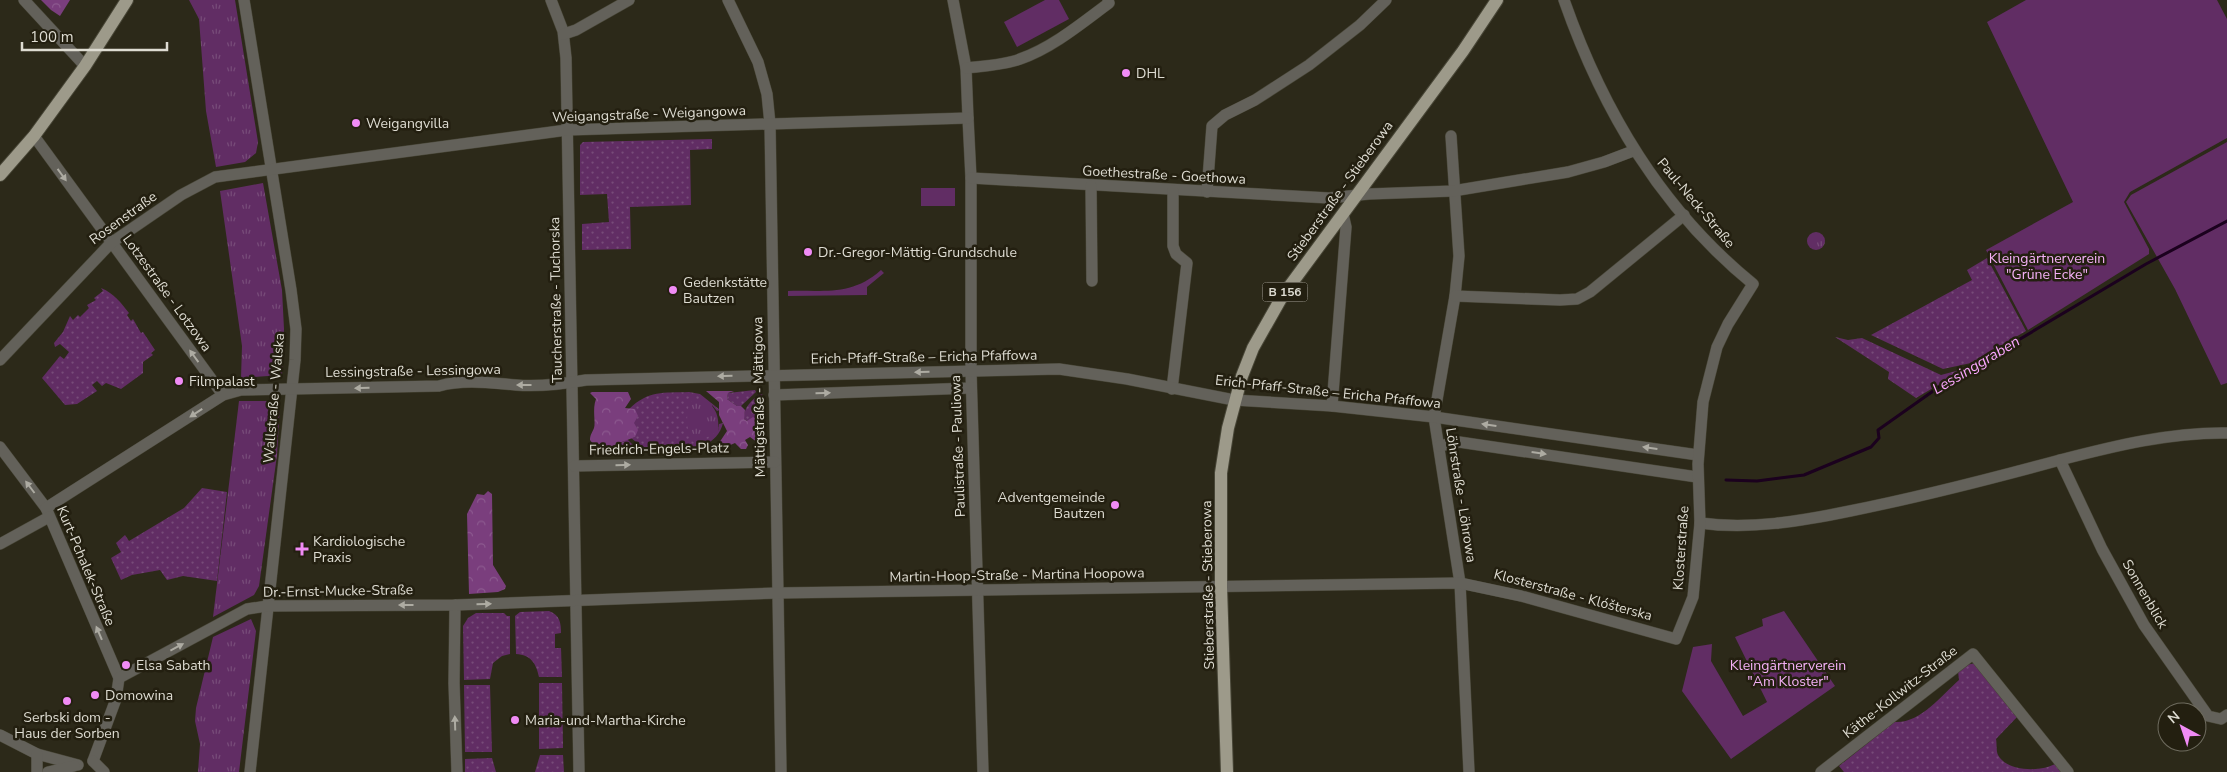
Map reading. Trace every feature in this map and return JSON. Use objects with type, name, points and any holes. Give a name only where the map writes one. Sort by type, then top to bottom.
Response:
[{"type":"main road","points":[[0,175],[34,136],[88,61],[127,0]]},
{"type":"main road","name":"Stieberstraße - Stieberowa","points":[[1227,772],[1221,587],[1221,474],[1234,400],[1253,348],[1278,304],[1306,262],[1344,214],[1356,195],[1463,51],[1497,0]]},
{"type":"street","points":[[24,0],[88,61]]},
{"type":"street","name":"Wallstraße - Walska","points":[[244,0],[273,170],[296,329],[295,360],[250,772]]},
{"type":"street","name":"Taucherstraße - Tuchorska","points":[[551,0],[564,34],[579,772]]},
{"type":"street","points":[[564,34],[576,30],[629,0]]},
{"type":"street","name":"Mättigstraße - Mättigowa","points":[[728,0],[758,62],[767,94],[770,124],[781,772]]},
{"type":"street","name":"Paulistraße - Pauliowa","points":[[952,0],[966,68],[971,178],[971,388],[983,772]]},
{"type":"street","points":[[1207,192],[1212,126],[1225,115],[1255,100],[1310,65],[1360,25],[1386,0]]},
{"type":"street","name":"Paul-Neck-Straße","points":[[1564,0],[1588,64],[1633,150],[1705,241],[1726,262],[1753,284]]},
{"type":"street","points":[[966,68],[1020,59],[1039,50],[1075,27],[1108,1]]},
{"type":"street","name":"Weigangstraße - Weigangowa","points":[[273,170],[567,130],[968,118]]},
{"type":"street","name":"Lotzestraße - Lotzowa","points":[[34,136],[223,395]]},
{"type":"street","name":"Löhrstraße - Löhrowa","points":[[1451,136],[1453,191],[1459,256],[1455,296],[1434,417],[1460,583],[1469,772]]},
{"type":"street","name":"Goethestraße - Goethowa","points":[[971,178],[1329,198],[1453,191],[1568,172],[1604,162],[1633,150]]},
{"type":"street","name":"Rosenstraße","points":[[0,360],[111,242],[176,199],[215,177],[273,170]]},
{"type":"street","points":[[1091,186],[1092,281]]},
{"type":"street","points":[[1172,389],[1187,263],[1176,254],[1173,246],[1173,190]]},
{"type":"street","points":[[1332,406],[1346,227],[1344,214]]},
{"type":"street","points":[[1455,296],[1577,299],[1590,292],[1684,215]]},
{"type":"street","name":"Klosterstraße","points":[[1676,639],[1693,597],[1700,522],[1698,455],[1703,402],[1712,362],[1728,324],[1753,284]]},
{"type":"street","name":"Erich-Pfaff-Straße – Ericha Pfaffowa","points":[[774,376],[1059,370],[1118,378],[1234,400],[1332,406],[1434,417],[1698,455]]},
{"type":"street","name":"Lessingstraße - Lessingowa","points":[[223,395],[241,390],[439,386],[448,383],[495,382],[517,385],[572,383],[586,380],[774,376]]},
{"type":"street","points":[[774,395],[971,388]]},
{"type":"street","points":[[0,544],[223,395]]},
{"type":"street","points":[[1700,522],[1726,526],[1822,517],[1878,506],[2146,440],[2180,435],[2227,433]]},
{"type":"street","points":[[1439,446],[1459,442],[1698,476]]},
{"type":"street","name":"Kurt-Pchalek-Straße","points":[[0,447],[48,512],[119,678]]},
{"type":"street","name":"Sonnenblick","points":[[2060,460],[2102,550],[2144,625],[2184,685],[2208,716],[2221,719],[2227,715]]},
{"type":"street","name":"Friedrich-Engels-Platz","points":[[574,466],[775,462]]},
{"type":"street","name":"Martin-Hoop-Straße - Martina Hoopowa","points":[[575,601],[778,593],[1460,583]]},
{"type":"street","name":"Klosterstraße - Klóšterska","points":[[1460,583],[1521,596],[1676,639]]},
{"type":"street","name":"Dr.-Ernst-Mucke-Straße","points":[[119,678],[247,609],[267,606],[575,601]]},
{"type":"street","points":[[455,604],[454,683],[457,772]]},
{"type":"street","name":"Käthe-Kollwitz-Straße","points":[[1821,772],[1973,654],[2068,772]]},
{"type":"street","points":[[93,761],[116,699],[119,678]]},
{"type":"street","points":[[0,735],[37,754],[78,765]]},
{"type":"street","points":[[37,754],[37,772]]},
{"type":"street","points":[[48,772],[93,761]]},
{"type":"street","points":[[93,761],[104,772]]},
{"type":"green space","points":[[41,0],[70,0],[60,16]]},
{"type":"green space","points":[[189,0],[235,0],[258,142],[256,153],[245,162],[216,167],[206,111],[199,19]]},
{"type":"green space","points":[[1045,0],[1059,0],[1069,19],[1017,47],[1004,22]]},
{"type":"green space","name":"Kleingärtnerverein \"Grüne Ecke\"","points":[[2026,0],[2217,0],[2227,19],[2227,138],[2130,192],[2124,202],[2149,249],[2149,254],[2028,330],[1986,250],[2073,202],[1987,22]]},
{"type":"green space","points":[[712,139],[712,149],[690,150],[691,205],[630,207],[631,249],[582,250],[582,224],[609,222],[607,194],[580,195],[580,145],[583,142]]},
{"type":"green space","points":[[2227,142],[2227,383],[2221,385],[2175,289],[2126,202],[2131,195]]},
{"type":"green space","points":[[263,183],[282,290],[284,329],[282,375],[241,378],[242,346],[220,191]]},
{"type":"green space","points":[[921,188],[955,188],[955,206],[921,206]]},
{"type":"green space","points":[[1816,232],[1822,235],[1825,241],[1822,247],[1816,250],[1810,247],[1807,241],[1810,235]]},
{"type":"green space","points":[[1987,258],[2026,331],[1971,363],[1943,369],[1871,335],[1972,280],[1967,270]]},
{"type":"green space","points":[[881,270],[884,273],[867,287],[867,295],[788,296],[788,291],[826,291],[849,288],[870,278]]},
{"type":"green space","points":[[101,288],[120,302],[129,313],[127,315],[131,321],[133,319],[141,333],[143,332],[155,350],[151,353],[153,355],[143,362],[143,373],[121,389],[106,383],[102,386],[97,381],[92,385],[97,391],[77,404],[65,405],[42,378],[60,356],[64,359],[69,352],[60,344],[55,347],[54,343],[63,332],[70,316],[73,320],[78,315],[80,317],[89,308],[87,305],[96,300],[94,298],[103,291]]},
{"type":"green space","points":[[1835,337],[1848,340],[1862,338],[1941,375],[1967,368],[1916,398],[1888,379],[1889,372]]},
{"type":"green space","points":[[755,390],[756,392],[741,406],[737,406],[727,399],[728,393]]},
{"type":"green space","points":[[706,391],[734,391],[728,393],[727,399],[745,410],[744,419],[747,421],[753,417],[758,420],[764,419],[763,444],[761,445],[750,437],[745,440],[748,445],[746,449],[741,449],[735,443],[721,449],[719,443],[727,431],[719,415],[719,402]]},
{"type":"green space","points":[[628,392],[631,399],[625,408],[635,409],[638,416],[634,423],[638,430],[635,437],[609,447],[604,444],[593,444],[590,438],[594,426],[596,399],[590,393]]},
{"type":"green space","points":[[689,392],[700,394],[720,410],[717,411],[712,405],[718,431],[719,424],[723,423],[719,433],[712,441],[702,447],[691,450],[668,453],[647,449],[631,438],[635,437],[629,409],[636,403],[643,398],[657,394]]},
{"type":"green space","points":[[762,393],[764,407],[760,407],[760,413],[764,413],[764,419],[747,421],[744,419],[745,411],[752,401]]},
{"type":"green space","points":[[693,400],[706,402],[714,408],[718,418],[718,431],[697,443],[693,442],[687,423],[689,404]]},
{"type":"green space","points":[[239,401],[280,401],[277,455],[259,586],[254,595],[213,617]]},
{"type":"green space","points":[[627,439],[640,452],[593,452],[604,444],[618,445]]},
{"type":"green space","points":[[202,488],[227,492],[217,581],[183,576],[167,580],[160,570],[132,575],[121,580],[111,558],[121,552],[116,543],[125,535],[129,541],[184,508]]},
{"type":"green space","points":[[488,491],[492,494],[493,565],[506,586],[505,589],[498,592],[469,594],[467,514],[477,494],[484,495]]},
{"type":"green space","points":[[549,611],[558,617],[560,623],[561,633],[555,634],[555,648],[561,648],[562,677],[539,677],[536,668],[529,658],[516,654],[515,616],[520,612]]},
{"type":"green space","name":"Kleingärtnerverein \"Am Kloster\"","points":[[1784,611],[1835,686],[1731,759],[1682,691],[1693,647],[1712,644],[1711,661],[1743,716],[1767,702],[1735,637],[1763,626],[1762,619]]},
{"type":"green space","points":[[476,613],[504,613],[510,616],[510,654],[502,656],[493,663],[490,679],[464,680],[463,626],[468,618]]},
{"type":"green space","points":[[251,619],[256,631],[239,772],[198,772],[200,744],[195,721],[196,708],[213,637]]},
{"type":"green space","points":[[1976,663],[2018,716],[1996,739],[1998,755],[2002,761],[2025,769],[2049,767],[2055,764],[2062,772],[1844,772],[1839,766],[1894,722],[1913,719],[1930,708],[1959,680],[1958,671],[1966,665]]},
{"type":"green space","points":[[539,683],[562,683],[563,748],[539,749]]},
{"type":"green space","points":[[464,685],[490,685],[492,752],[465,752]]},
{"type":"green space","points":[[540,755],[563,755],[564,772],[535,772]]},
{"type":"green space","points":[[492,758],[496,772],[465,772],[465,759]]},
{"type":"waterway","name":"Lessinggraben","points":[[1726,480],[1757,481],[1804,475],[1871,447],[1879,438],[1878,430],[1936,389],[2146,264],[2227,221]]},
{"type":"place","name":"DHL","points":[[1126,73]]},
{"type":"place","name":"Weigangvilla","points":[[356,123]]},
{"type":"place","name":"Dr.-Gregor-Mättig-Grundschule","points":[[808,252]]},
{"type":"place","name":"Gedenkstätte Bautzen","points":[[673,290]]},
{"type":"place","name":"Filmpalast","points":[[179,381]]},
{"type":"place","name":"Adventgemeinde Bautzen","points":[[1115,505]]},
{"type":"place","name":"Kardiologische Praxis","points":[[302,549]]},
{"type":"place","name":"Elsa Sabath","points":[[126,665]]},
{"type":"place","name":"Domowina","points":[[95,695]]},
{"type":"place","name":"Serbski dom - Haus der Sorben","points":[[67,701]]},
{"type":"place","name":"Maria-und-Martha-Kirche","points":[[515,720]]}]
